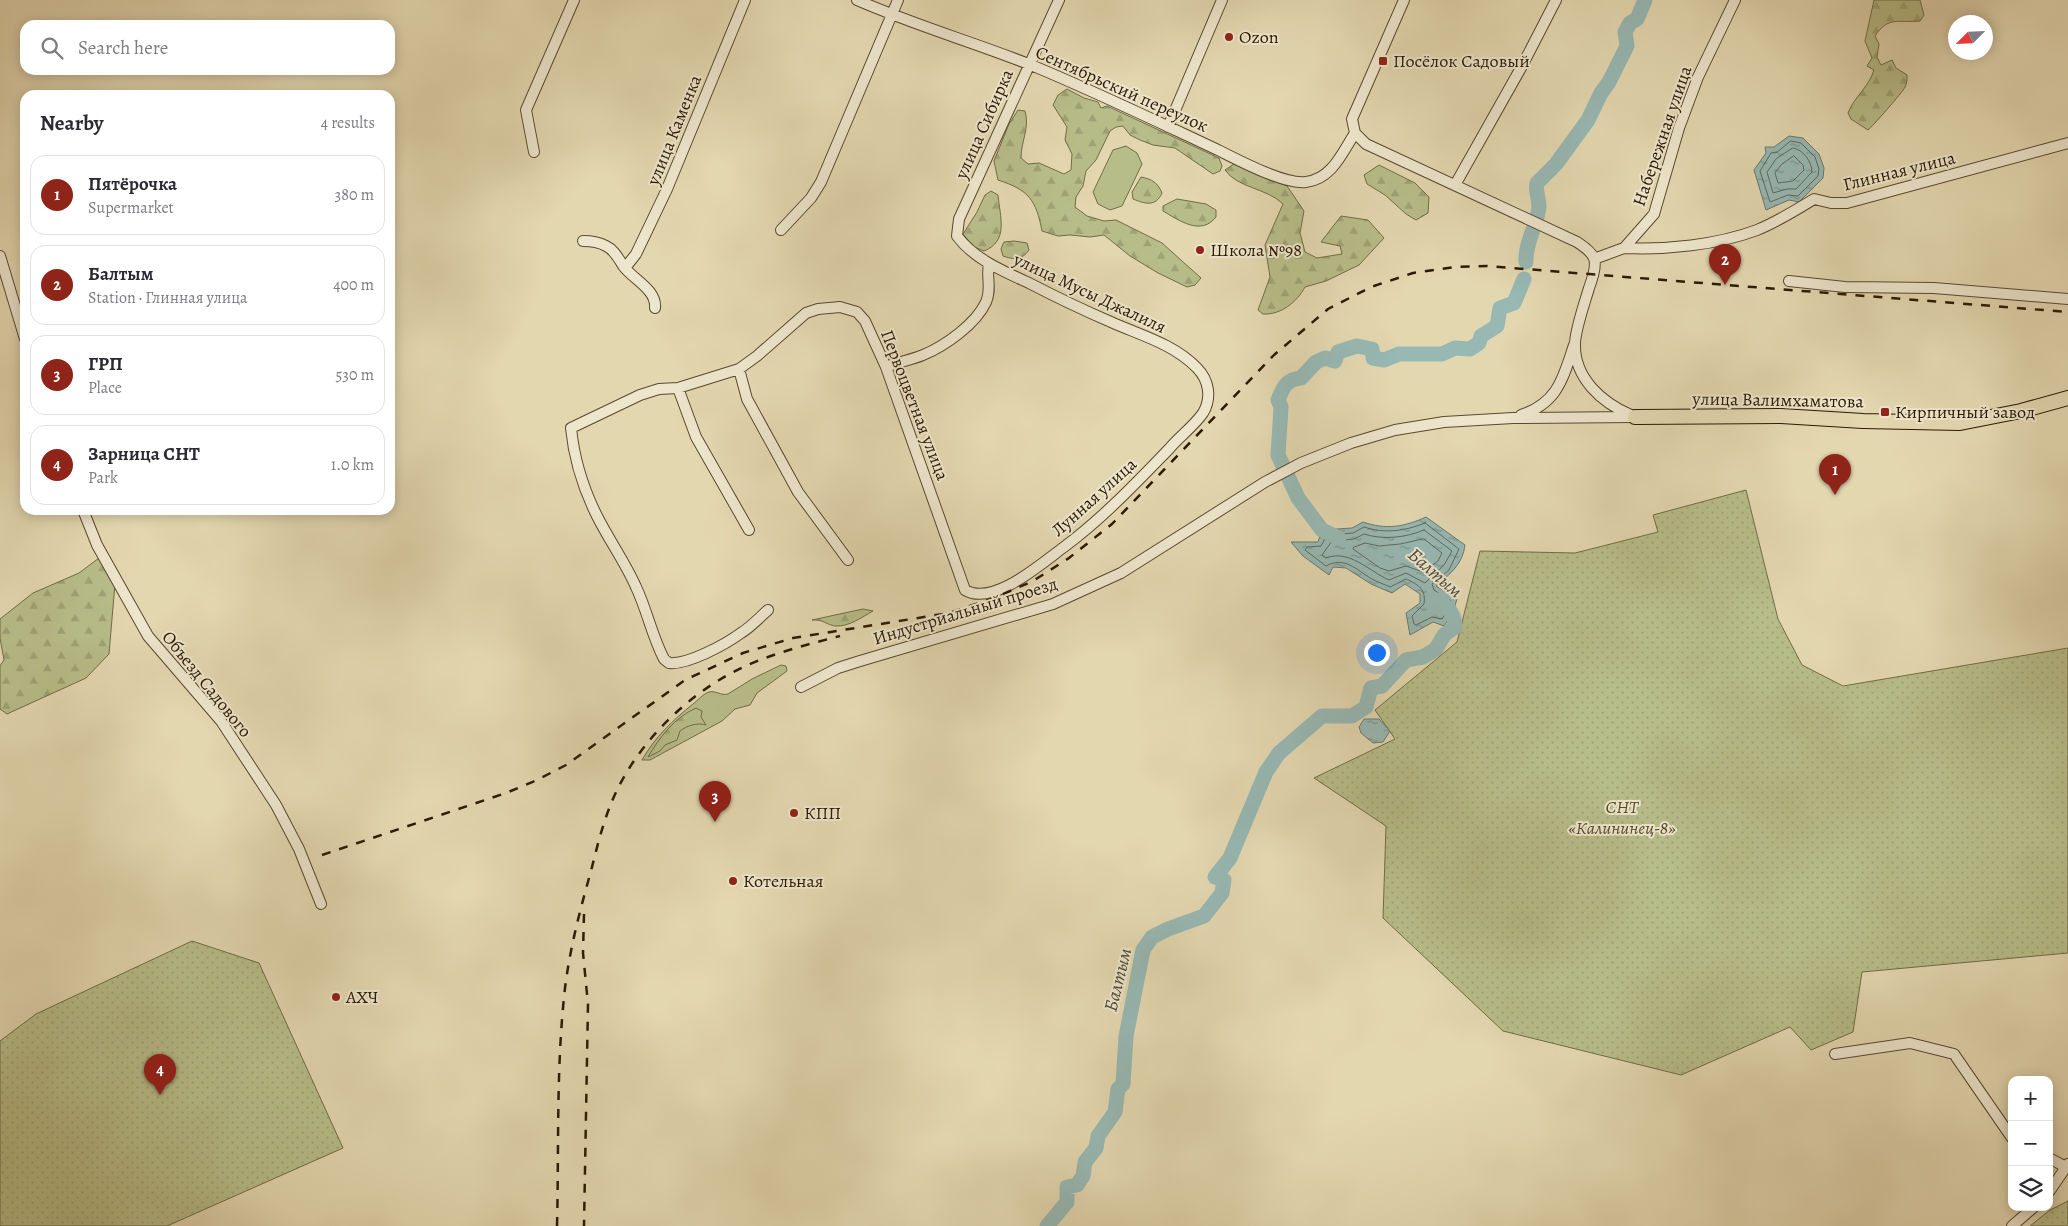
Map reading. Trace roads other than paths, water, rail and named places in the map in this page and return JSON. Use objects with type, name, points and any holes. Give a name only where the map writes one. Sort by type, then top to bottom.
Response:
[{"type":"main road","name":"улица Валимхаматова","points":[[1635,417],[1781,416],[1863,421],[1960,423],[2021,411],[2068,398]]},
{"type":"street","points":[[534,152],[526,110],[574,0]]},
{"type":"street","name":"улица Каменка","points":[[625,268],[636,254],[667,189],[746,0]]},
{"type":"street","name":"Сентябрьский переулок","points":[[857,0],[892,16],[1029,64],[1232,157],[1294,182],[1316,180],[1332,170],[1355,133]]},
{"type":"street","points":[[781,230],[806,203],[821,182],[898,0]]},
{"type":"street","name":"улица Сибирка","points":[[957,236],[959,219],[1059,0]]},
{"type":"street","points":[[1168,127],[1222,0]]},
{"type":"street","points":[[1404,0],[1352,120],[1355,133],[1366,144],[1577,242],[1594,259],[1593,274],[1562,381],[1555,393],[1546,402],[1532,411],[1513,418]]},
{"type":"street","points":[[1455,185],[1522,66],[1556,0]]},
{"type":"street","name":"Набережная улица","points":[[1594,259],[1624,248],[1654,214],[1678,128],[1698,77],[1735,0]]},
{"type":"street","name":"Глинная улица","points":[[1624,248],[1644,249],[1719,241],[1769,225],[1814,199],[1831,203],[1847,202],[2068,144]]},
{"type":"street","name":"улица Мусы Джалиля","points":[[957,236],[964,245],[989,264],[1090,313],[1171,348],[1198,369],[1207,382]]},
{"type":"street","points":[[583,240],[596,241],[609,247],[625,268],[644,286],[655,304],[655,308]]},
{"type":"street","points":[[0,256],[20,322]]},
{"type":"street","points":[[886,367],[923,356],[952,340],[986,301],[989,290],[987,272],[989,264]]},
{"type":"street","points":[[1789,281],[1845,287],[1934,288],[2068,298]]},
{"type":"street","name":"Первоцветная улица","points":[[768,610],[731,640],[684,662],[670,663],[664,658],[660,652],[647,608],[589,498],[574,456],[571,428],[640,395],[659,389],[678,388],[739,369],[806,314],[829,307],[840,307],[857,312],[865,321],[886,367],[965,590]]},
{"type":"street","points":[[1574,343],[1580,367],[1594,390],[1616,409],[1635,417]]},
{"type":"street","points":[[739,369],[747,399],[798,492],[848,560]]},
{"type":"street","name":"Лунная улица","points":[[965,590],[972,595],[982,595],[1019,580],[1080,535],[1116,503],[1203,413],[1209,391],[1207,382]]},
{"type":"street","points":[[678,388],[696,437],[749,530]]},
{"type":"street","name":"Индустриальный проезд","points":[[801,687],[814,679],[860,661],[1053,604],[1121,573],[1265,482],[1301,463],[1351,443],[1395,430],[1444,422],[1513,418],[1635,417]]},
{"type":"street","name":"Объезд Садового","points":[[85,515],[96,545],[148,636],[221,721],[276,805],[299,850],[321,904]]},
{"type":"street","points":[[1835,1054],[1910,1043],[1954,1054],[2008,1132]]},
{"type":"street","points":[[2053,1160],[2067,1166],[2053,1186]]},
{"type":"street","points":[[2012,1226],[2029,1211]]},
{"type":"water","points":[[1789,136],[1803,138],[1819,154],[1824,168],[1823,178],[1799,202],[1789,200],[1766,210],[1754,170],[1766,153],[1765,147],[1774,147]]},
{"type":"water","points":[[1426,517],[1465,545],[1459,563],[1436,586],[1457,599],[1453,612],[1444,626],[1433,622],[1410,635],[1406,613],[1420,603],[1420,594],[1405,584],[1392,593],[1371,584],[1346,568],[1333,567],[1329,575],[1303,556],[1291,542],[1318,542],[1322,530],[1352,528],[1363,522],[1387,527],[1410,523]]},
{"type":"water","points":[[1364,719],[1379,719],[1390,731],[1383,742],[1373,743],[1361,733],[1359,727]]},
{"type":"waterway","name":"Балтым","points":[[1526,262],[1527,248],[1539,207],[1537,183],[1556,164],[1588,120],[1627,46],[1625,32],[1630,23],[1637,19],[1645,0]]},
{"type":"waterway","name":"Балтым","points":[[1339,538],[1322,530],[1298,498],[1278,455],[1281,407],[1278,400],[1284,388],[1292,380],[1301,378],[1316,362],[1325,358],[1335,361],[1338,352],[1357,346],[1372,349],[1373,358],[1384,360],[1399,354],[1442,354],[1455,348],[1470,349],[1479,343],[1481,336],[1497,326],[1500,308],[1514,303],[1524,279]]},
{"type":"waterway","name":"Балтым","points":[[1047,1226],[1067,1202],[1067,1187],[1077,1185],[1083,1176],[1085,1162],[1096,1148],[1098,1136],[1115,1112],[1118,1089],[1123,1084],[1126,1036],[1143,950],[1152,937],[1204,916],[1222,893],[1224,880],[1215,877],[1230,858],[1266,772],[1279,753],[1322,716],[1352,716],[1366,707],[1371,688],[1382,686],[1406,660],[1423,657],[1436,649],[1444,635],[1455,627],[1452,614],[1438,600]]},
{"type":"railway","points":[[322,855],[506,793],[537,780],[566,765],[685,680],[743,653],[793,638],[949,613],[994,598],[1033,581],[1069,558],[1112,524],[1274,355],[1328,309],[1371,287],[1413,273],[1455,267],[1487,266],[2068,312]]},
{"type":"railway","points":[[557,1226],[559,1077],[562,1018],[567,973],[583,900],[602,829],[618,788],[638,755],[664,724],[710,686],[739,669],[767,657],[840,636]]},
{"type":"railway","points":[[584,914],[583,953],[588,1004],[584,1226]]},
{"type":"place","name":"Ozon","points":[[1229,37]]},
{"type":"place","name":"Посёлок Садовый","points":[[1383,61]]},
{"type":"place","name":"Школа №98","points":[[1200,250]]},
{"type":"place","name":"Балтым","points":[[1725,285]]},
{"type":"place","name":"Кирпичный завод","points":[[1885,412]]},
{"type":"place","name":"Пятёрочка","points":[[1835,495]]},
{"type":"place","name":"КПП","points":[[794,813]]},
{"type":"place","name":"ГРП","points":[[715,822]]},
{"type":"place","name":"Котельная","points":[[733,881]]},
{"type":"place","name":"АХЧ","points":[[336,997]]},
{"type":"place","name":"Зарница СНТ","points":[[160,1095]]},
{"type":"park label","name":"СНТ «Калининец-8»","points":[[1622,818]]}]
